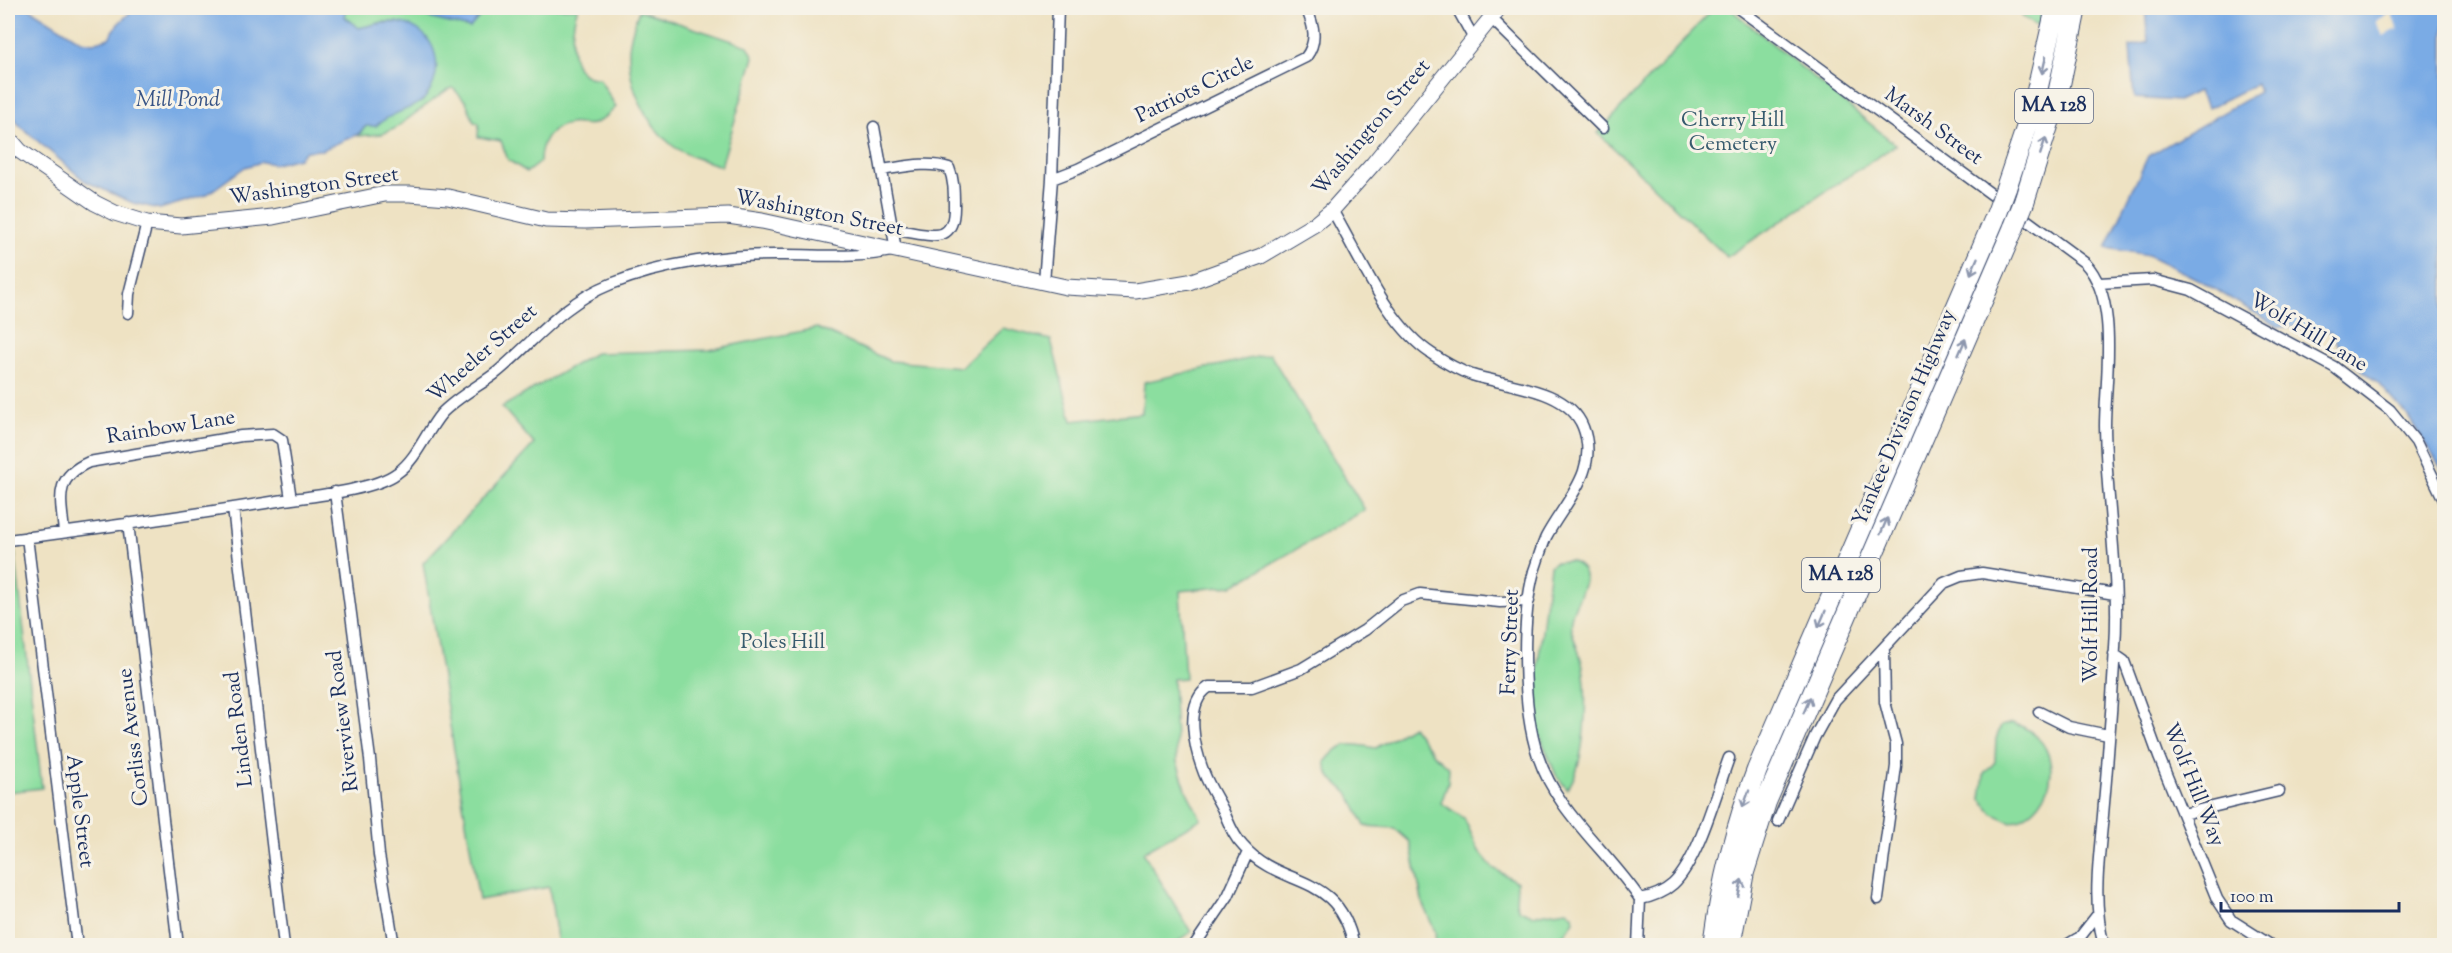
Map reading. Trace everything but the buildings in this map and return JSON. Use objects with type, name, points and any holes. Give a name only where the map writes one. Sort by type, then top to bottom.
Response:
[{"type":"highway","name":"Yankee Division Highway","points":[[1713,945],[1727,863],[1742,810],[1757,770],[1997,213],[2033,108],[2056,8]]},
{"type":"highway","name":"Yankee Division Highway","points":[[1730,945],[1744,872],[1766,802],[2024,202],[2058,94],[2076,8]]},
{"type":"main road","name":"Washington Street","points":[[8,138],[21,151],[95,203],[147,224],[181,226],[273,217],[385,194],[428,194],[546,220],[585,221],[728,216],[762,221],[1066,287],[1135,291],[1189,282],[1261,256],[1315,224],[1332,210],[1373,164],[1495,13]]},
{"type":"street","points":[[1044,282],[1052,179],[1058,8]]},
{"type":"street","name":"Patriots Circle","points":[[1052,179],[1078,170],[1306,57],[1314,41],[1314,30],[1306,8]]},
{"type":"street","points":[[1457,8],[1474,39]]},
{"type":"street","name":"Marsh Street","points":[[1738,8],[2085,263],[2099,283]]},
{"type":"street","points":[[1495,13],[1603,128]]},
{"type":"street","points":[[874,127],[896,250]]},
{"type":"street","points":[[882,170],[928,164],[940,165],[949,168],[953,186],[954,221],[951,230],[944,235],[893,230]]},
{"type":"street","name":"Ferry Street","points":[[1332,210],[1391,312],[1419,344],[1463,372],[1553,398],[1578,417],[1586,435],[1588,460],[1581,481],[1546,538],[1534,573],[1529,601],[1527,668],[1529,716],[1542,766],[1552,788],[1582,830],[1640,898]]},
{"type":"street","points":[[128,313],[129,294],[147,224]]},
{"type":"street","name":"Wheeler Street","points":[[8,540],[291,499],[375,483],[398,472],[443,413],[495,373],[564,309],[608,285],[642,274],[731,258],[784,255],[865,257],[896,250]]},
{"type":"street","name":"Wolf Hill Lane","points":[[2099,283],[2153,280],[2191,290],[2334,367],[2390,410],[2415,442],[2445,500]]},
{"type":"street","name":"Wolf Hill Road","points":[[2099,283],[2106,310],[2106,461],[2115,594],[2109,735],[2096,876],[2098,914],[2104,945]]},
{"type":"street","name":"Rainbow Lane","points":[[64,532],[60,492],[64,480],[74,468],[89,462],[241,436],[273,434],[282,440],[291,499]]},
{"type":"street","name":"Riverview Road","points":[[335,492],[372,778],[379,855],[394,945]]},
{"type":"street","name":"Linden Road","points":[[233,508],[284,945]]},
{"type":"street","name":"Corliss Avenue","points":[[128,524],[178,945]]},
{"type":"street","name":"Apple Street","points":[[27,537],[57,800],[77,945]]},
{"type":"street","points":[[1778,821],[1828,712],[1847,685],[1869,662],[1884,651],[1932,593],[1944,583],[1960,576],[1982,573],[2008,575],[2115,594]]},
{"type":"street","points":[[1354,945],[1342,912],[1330,897],[1248,852],[1235,835],[1202,766],[1193,719],[1203,691],[1216,686],[1252,687],[1301,669],[1365,630],[1401,601],[1420,594],[1500,602],[1529,601]]},
{"type":"street","points":[[1878,899],[1896,759],[1895,737],[1885,702],[1884,651]]},
{"type":"street","name":"Wolf Hill Way","points":[[2114,654],[2124,661],[2159,757],[2223,910],[2239,926],[2272,945]]},
{"type":"street","points":[[2039,712],[2069,727],[2109,735]]},
{"type":"street","points":[[1638,945],[1640,898],[1651,897],[1673,884],[1688,862],[1729,758]]},
{"type":"street","points":[[2183,814],[2279,791]]},
{"type":"street","points":[[1194,945],[1228,896],[1248,852]]},
{"type":"street","points":[[2065,945],[2080,941],[2098,914]]},
{"type":"green space","points":[[345,8],[408,8],[433,19],[469,28],[479,17],[482,8],[578,8],[572,39],[575,62],[580,71],[588,76],[599,78],[616,107],[603,119],[593,124],[572,124],[556,129],[544,143],[540,162],[527,172],[508,160],[501,141],[478,137],[479,123],[474,122],[466,102],[453,88],[394,129],[382,134],[358,136],[366,126],[376,126],[386,116],[423,101],[398,22],[382,22],[359,28],[345,16]]},
{"type":"green space","name":"Cherry Hill Cemetery","points":[[1714,8],[1729,8],[1896,145],[1727,257],[1598,133]]},
{"type":"green space","points":[[2018,8],[2042,8],[2039,25],[2023,17]]},
{"type":"green space","points":[[639,10],[748,46],[754,57],[721,166],[678,150],[654,127],[640,103],[629,64],[631,36]]},
{"type":"green space","name":"Poles Hill","points":[[817,328],[890,361],[961,367],[1003,328],[1051,340],[1072,421],[1142,413],[1144,382],[1270,354],[1365,510],[1232,586],[1180,591],[1185,678],[1173,679],[1177,762],[1187,792],[1201,819],[1143,852],[1191,932],[1173,945],[558,945],[549,887],[479,900],[423,563],[534,444],[502,407],[595,353],[709,350]]},
{"type":"green space","points":[[15,553],[42,788],[8,792],[8,554]]},
{"type":"green space","points":[[1570,561],[1580,567],[1585,574],[1585,582],[1571,619],[1571,628],[1582,663],[1585,709],[1582,747],[1573,778],[1567,789],[1556,775],[1536,726],[1537,672],[1550,566],[1555,562]]},
{"type":"green space","points":[[2012,723],[2030,731],[2042,743],[2049,757],[2051,773],[2048,788],[2040,803],[2028,814],[2011,822],[1993,814],[1981,799],[1984,774],[1995,762],[1996,739],[2001,726]]},
{"type":"green space","points":[[1412,726],[1433,754],[1449,768],[1448,783],[1441,803],[1464,818],[1479,851],[1493,868],[1517,882],[1516,903],[1519,910],[1532,915],[1567,910],[1573,915],[1574,921],[1556,945],[1436,945],[1435,931],[1423,905],[1410,842],[1394,828],[1365,826],[1349,794],[1329,776],[1325,762],[1342,746],[1376,748]]},
{"type":"water","name":"Mill Pond","points":[[8,8],[29,8],[81,41],[93,43],[109,38],[118,24],[135,8],[345,8],[345,17],[359,28],[395,23],[413,27],[430,43],[437,65],[431,89],[421,102],[388,117],[376,126],[366,126],[358,134],[322,150],[306,151],[299,158],[275,164],[262,162],[245,167],[206,195],[160,209],[133,203],[85,181],[20,126],[8,109]]},
{"type":"water","points":[[408,8],[482,8],[479,17],[470,28],[433,19]]},
{"type":"water","points":[[2145,8],[2444,8],[2444,481],[2440,466],[2407,415],[2380,385],[2347,358],[2330,332],[2315,327],[2279,327],[2199,280],[2148,255],[2106,248],[2148,156],[2259,92],[2256,84],[2208,108],[2198,91],[2178,101],[2134,98],[2130,47],[2148,42]]},
{"type":"pier","points":[[2391,13],[2398,29],[2383,36],[2376,21]]}]
